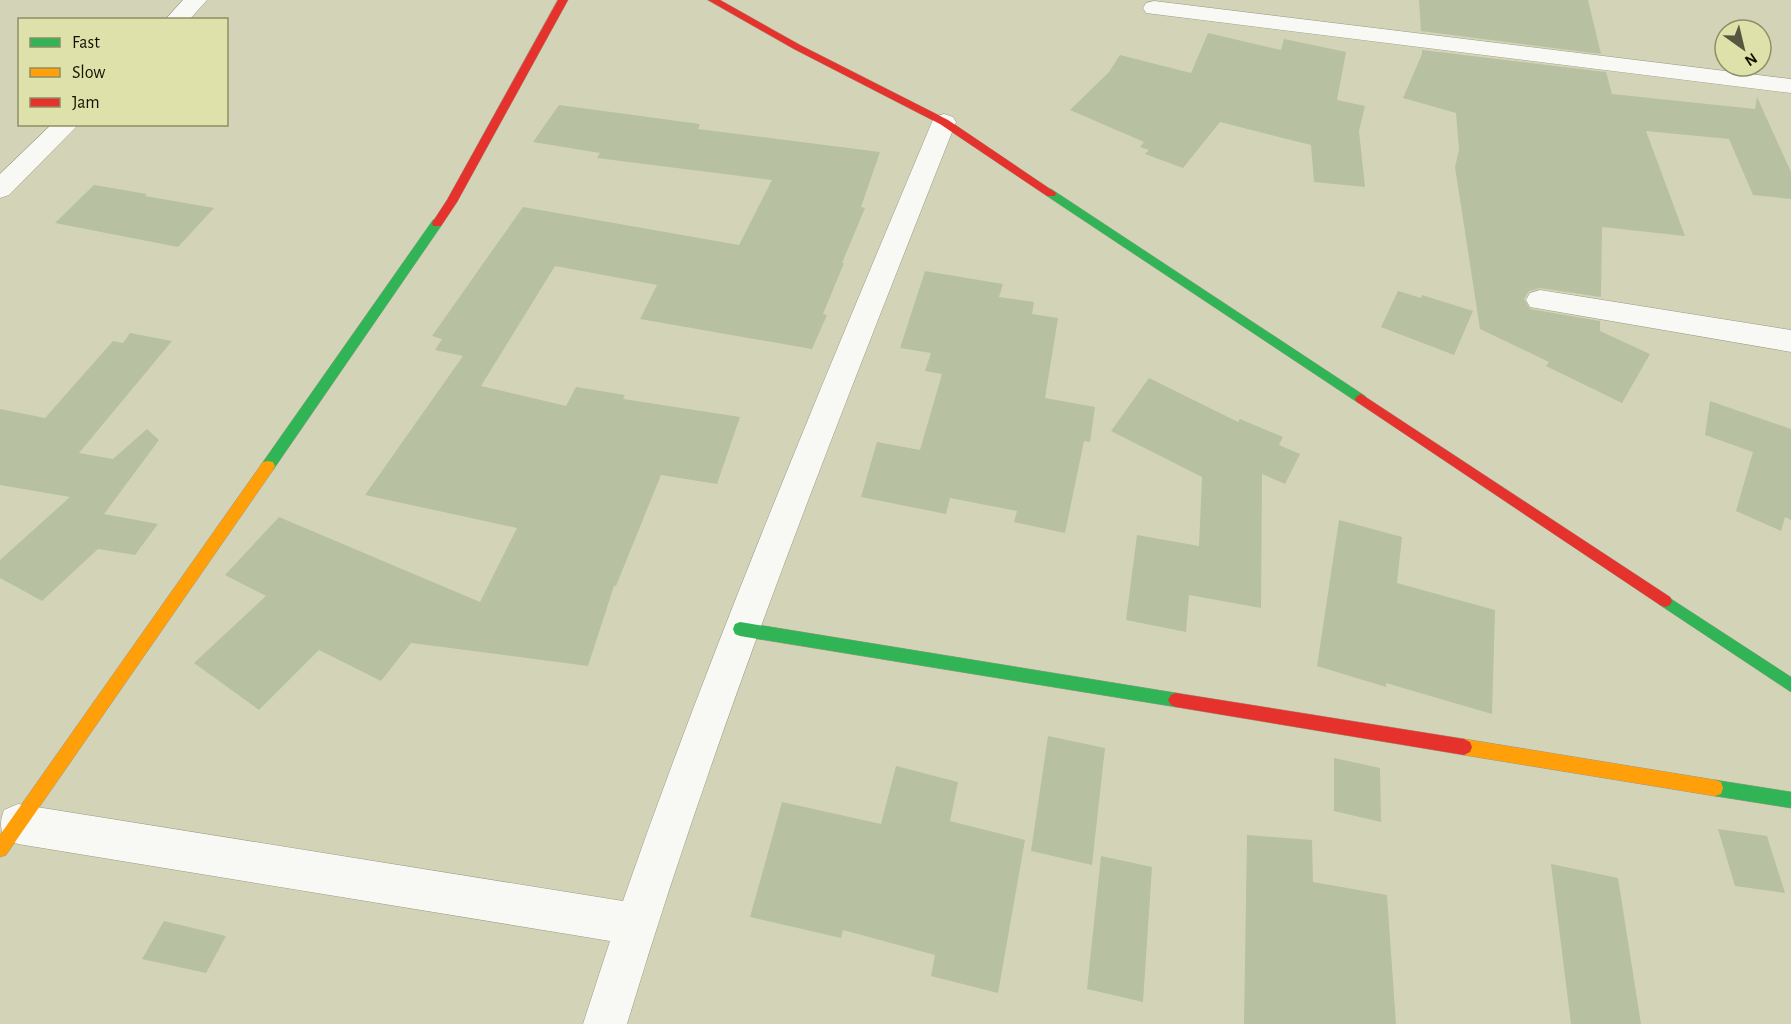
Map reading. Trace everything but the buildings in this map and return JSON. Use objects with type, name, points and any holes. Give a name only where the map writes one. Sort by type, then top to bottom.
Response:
[{"type":"street","points":[[178,18],[196,0]]},
{"type":"street","points":[[564,0],[452,202],[9,836],[634,924]]},
{"type":"street","points":[[713,0],[944,122],[1791,685]]},
{"type":"street","points":[[1155,8],[1791,86]]},
{"type":"street","points":[[605,1024],[634,924],[740,629],[944,122]]},
{"type":"street","points":[[0,189],[65,126]]},
{"type":"street","points":[[1540,300],[1791,341]]},
{"type":"street","points":[[740,629],[1791,800]]},
{"type":"traffic: fast","points":[[1051,193],[1361,399]]},
{"type":"traffic: fast","points":[[268,466],[437,223]]},
{"type":"traffic: fast","points":[[1665,601],[1791,685]]},
{"type":"traffic: fast","points":[[740,629],[1176,700]]},
{"type":"traffic: fast","points":[[1715,788],[1791,800]]},
{"type":"traffic: slow","points":[[0,849],[268,466]]},
{"type":"traffic: slow","points":[[1464,747],[1715,788]]},
{"type":"traffic: jam","points":[[437,223],[452,202],[563,0]]},
{"type":"traffic: jam","points":[[713,0],[797,47],[944,122],[1051,193]]},
{"type":"traffic: jam","points":[[1361,399],[1665,601]]},
{"type":"traffic: jam","points":[[1176,700],[1464,747]]}]
